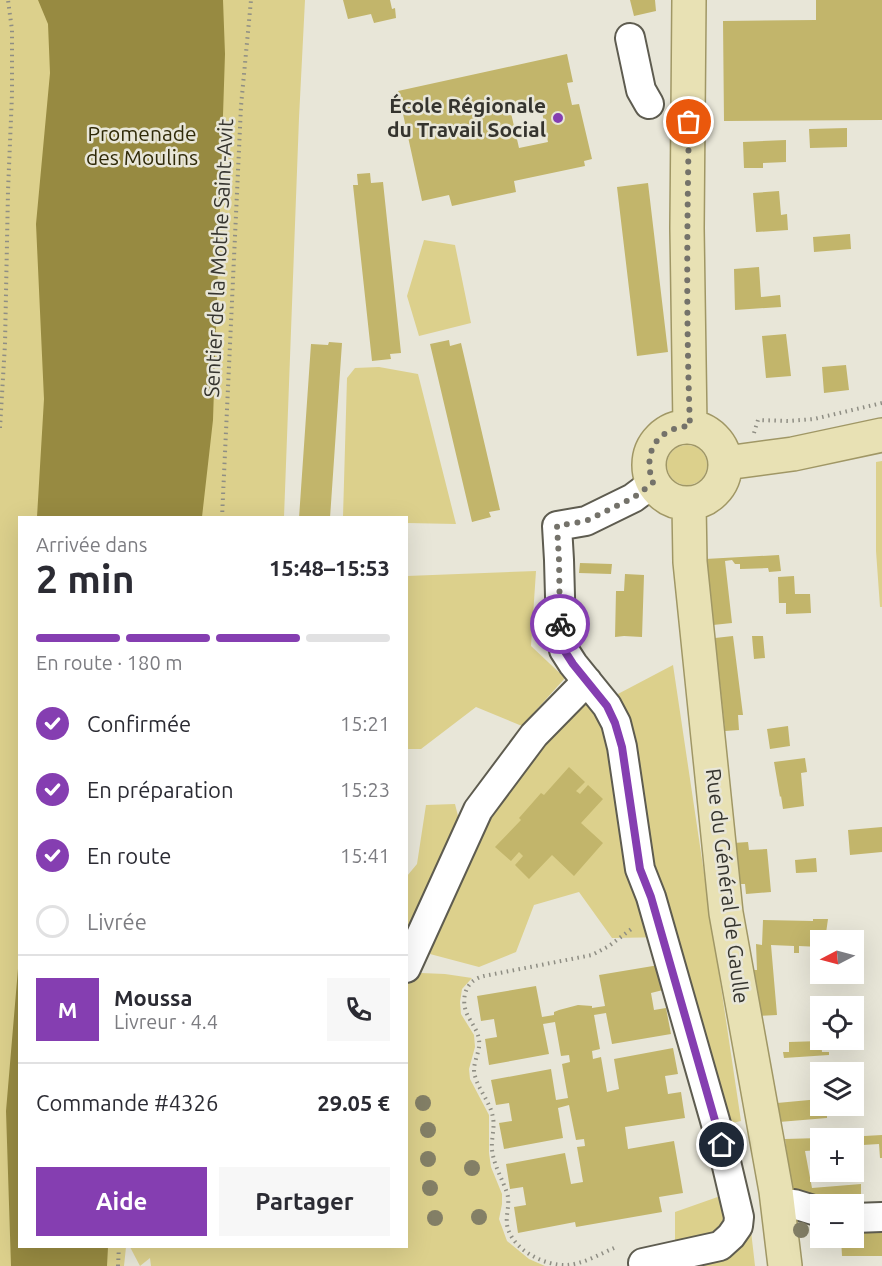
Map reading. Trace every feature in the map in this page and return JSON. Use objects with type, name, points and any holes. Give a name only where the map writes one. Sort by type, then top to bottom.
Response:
[{"type":"main road","points":[[689,0],[687,228],[690,426]]},
{"type":"main road","points":[[690,426],[710,434],[724,452],[726,463],[724,475],[712,495],[689,504],[668,499],[653,483],[649,472],[652,449],[658,439],[678,427],[690,426]]},
{"type":"main road","points":[[726,463],[793,454],[882,435]]},
{"type":"main road","name":"Rue du Général de Gaulle","points":[[689,504],[690,562],[726,913],[778,1204],[785,1266]]},
{"type":"street","points":[[630,38],[641,90],[649,104]]},
{"type":"street","points":[[643,1263],[720,1246],[738,1226],[739,1217],[719,1133],[651,897],[640,869],[622,747],[615,723],[607,706],[564,650],[561,632],[557,526],[586,521],[633,498],[653,483]]},
{"type":"street","points":[[408,964],[478,810],[534,735],[587,681]]},
{"type":"street","points":[[778,1204],[794,1204],[810,1209]]},
{"type":"street","points":[[864,1218],[882,1217]]},
{"type":"path","points":[[0,428],[5,344],[12,94],[12,30],[8,0]]},
{"type":"path","name":"Sentier de la Mothe Saint-Avit","points":[[222,516],[241,106],[251,0]]},
{"type":"path","points":[[753,438],[758,420],[814,419],[882,403]]},
{"type":"path","points":[[614,1248],[569,1265],[558,1264],[525,1252],[511,1237],[506,1221],[507,1194],[494,1161],[492,1138],[494,1119],[474,1075],[480,1040],[467,1015],[464,998],[472,980],[484,975],[592,955],[609,946],[639,923]]},
{"type":"path","points":[[118,1266],[119,1248]]},
{"type":"green space","name":"Promenade des Moulins","points":[[0,0],[305,0],[284,516],[18,516],[18,1248],[126,1248],[124,1266],[0,1266]]},
{"type":"green space","points":[[424,240],[455,245],[471,323],[419,336],[407,296]]},
{"type":"green space","points":[[379,367],[418,374],[456,524],[408,523],[408,516],[343,516],[347,378],[355,368]]},
{"type":"green space","points":[[687,445],[695,446],[701,451],[706,457],[706,473],[701,479],[695,484],[687,485],[679,484],[673,479],[668,473],[667,465],[668,457],[673,451],[679,446]]},
{"type":"green space","points":[[882,461],[882,607],[880,607],[876,551],[876,462]]},
{"type":"green space","points":[[536,571],[531,646],[565,678],[522,726],[476,707],[421,749],[408,749],[408,576]]},
{"type":"green space","points":[[673,665],[741,1121],[724,1125],[672,937],[612,938],[579,892],[534,905],[516,952],[479,967],[430,954],[458,874],[512,784],[584,694],[597,705]]},
{"type":"green space","points":[[455,804],[461,828],[408,946],[408,875],[417,864],[426,805]]},
{"type":"green space","points":[[421,973],[472,978],[462,989],[461,1014],[474,1035],[475,1047],[469,1069],[470,1079],[489,1115],[491,1167],[502,1194],[499,1219],[507,1241],[529,1259],[545,1266],[151,1266],[150,1258],[140,1266],[131,1248],[408,1248],[408,981]]},
{"type":"green space","points":[[746,1187],[755,1266],[675,1266],[675,1212]]},
{"type":"shaded area","points":[[38,0],[223,0],[225,54],[213,420],[202,516],[37,516],[44,399],[36,224],[50,73],[48,24]]},
{"type":"shaded area","points":[[18,969],[18,1248],[108,1248],[107,1266],[11,1266],[6,1111]]},
{"type":"building","points":[[343,0],[390,0],[392,9],[395,8],[396,18],[374,23],[371,14],[348,19]]},
{"type":"building","points":[[630,0],[655,0],[656,11],[634,16]]},
{"type":"building","points":[[816,0],[882,0],[882,120],[724,121],[723,21],[816,20]]},
{"type":"building","points":[[567,54],[573,82],[567,83],[572,105],[579,104],[592,159],[584,161],[585,166],[514,181],[516,192],[452,206],[449,195],[422,201],[398,91]],"holes":[[[541,107],[548,142],[519,148],[511,113]]]},
{"type":"building","points":[[847,128],[847,147],[810,148],[809,129]]},
{"type":"building","points":[[786,140],[786,162],[763,163],[763,168],[744,168],[743,142]]},
{"type":"building","points":[[370,173],[371,183],[383,182],[401,353],[390,354],[391,359],[372,361],[353,185],[358,185],[357,174]]},
{"type":"building","points":[[648,183],[668,352],[637,356],[617,187]]},
{"type":"building","points":[[779,191],[781,215],[787,214],[788,230],[756,232],[753,193]]},
{"type":"building","points":[[850,234],[851,249],[814,252],[813,237]]},
{"type":"building","points":[[759,267],[761,297],[780,295],[781,307],[735,310],[734,269]]},
{"type":"building","points":[[786,334],[791,376],[766,378],[762,336]]},
{"type":"building","points":[[449,340],[450,346],[461,343],[500,510],[489,512],[491,517],[472,522],[430,344]]},
{"type":"building","points":[[329,342],[342,343],[330,516],[299,516],[311,344],[328,345]]},
{"type":"building","points":[[846,365],[849,390],[824,393],[822,367]]},
{"type":"building","points":[[779,555],[781,571],[769,572],[768,568],[740,569],[740,564],[735,564],[732,560],[725,561],[732,623],[713,625],[705,559]]},
{"type":"building","points":[[580,563],[612,564],[611,574],[579,573]]},
{"type":"building","points":[[625,574],[644,575],[642,637],[615,637],[616,591],[624,591]]},
{"type":"building","points":[[794,576],[795,594],[810,594],[811,613],[786,614],[786,603],[779,603],[778,577]]},
{"type":"building","points":[[733,636],[743,715],[738,715],[739,730],[725,731],[715,638]]},
{"type":"building","points":[[752,636],[763,636],[765,658],[754,659]]},
{"type":"building","points":[[788,726],[790,746],[770,749],[767,729]]},
{"type":"building","points":[[805,758],[807,772],[801,773],[804,806],[783,809],[774,762]]},
{"type":"building","points":[[569,767],[585,782],[576,791],[580,794],[588,785],[603,799],[581,823],[603,843],[574,876],[552,855],[529,879],[515,865],[523,856],[519,852],[511,861],[495,847],[521,820],[519,818],[541,793],[544,795]]},
{"type":"building","points":[[882,827],[882,852],[850,855],[848,830]]},
{"type":"building","points":[[748,842],[749,850],[767,849],[771,892],[746,894],[745,884],[737,884],[733,843]]},
{"type":"building","points":[[816,858],[817,872],[796,873],[795,860]]},
{"type":"building","points":[[813,919],[828,919],[826,930],[810,930],[810,947],[799,946],[799,953],[794,953],[794,946],[771,945],[777,1015],[759,1016],[754,970],[757,970],[756,944],[762,945],[763,920],[813,921]]},
{"type":"building","points":[[659,965],[663,990],[651,993],[654,1010],[666,1008],[671,1034],[612,1044],[606,1013],[594,1015],[600,1049],[592,1051],[593,1059],[601,1057],[607,1092],[619,1089],[614,1059],[673,1048],[678,1074],[665,1076],[668,1094],[681,1092],[685,1118],[625,1127],[628,1149],[674,1141],[683,1193],[659,1197],[662,1212],[576,1227],[575,1222],[518,1233],[514,1207],[526,1205],[523,1187],[510,1189],[506,1164],[565,1153],[571,1184],[583,1182],[577,1147],[585,1146],[584,1139],[576,1140],[569,1105],[558,1108],[563,1138],[504,1149],[499,1123],[512,1121],[509,1103],[496,1105],[491,1080],[551,1069],[556,1100],[568,1098],[562,1064],[570,1062],[569,1055],[561,1056],[555,1022],[543,1024],[549,1054],[489,1065],[485,1039],[497,1037],[494,1019],[481,1021],[477,996],[536,986],[542,1017],[554,1015],[554,1012],[578,1005],[592,1006],[592,1008],[605,1006],[599,975]]},
{"type":"building","points":[[810,1041],[810,1050],[822,1050],[822,1052],[829,1052],[829,1055],[784,1058],[783,1052],[789,1052],[789,1042]]},
{"type":"building","points":[[810,1100],[810,1116],[827,1116],[827,1118],[779,1122],[777,1103]]},
{"type":"building","points":[[882,1135],[882,1158],[880,1158],[879,1144],[864,1145],[864,1136]]},
{"type":"building","points":[[810,1138],[810,1151],[805,1151],[812,1188],[861,1184],[861,1194],[810,1194],[810,1196],[795,1192],[791,1187],[785,1139]]},
{"type":"building","points":[[882,1230],[882,1256],[842,1256],[842,1248],[864,1248],[864,1231]]},
{"type":"way so far","points":[[560,624],[557,526],[586,521],[633,498],[653,483],[649,472],[649,460],[658,439],[678,427],[690,426],[687,228],[689,122]]},
{"type":"place","name":"École Régionale du Travail Social","points":[[558,118]]},
{"type":"route","points":[[560,624],[564,650],[607,706],[615,723],[622,747],[640,869],[651,897],[722,1145]]}]
